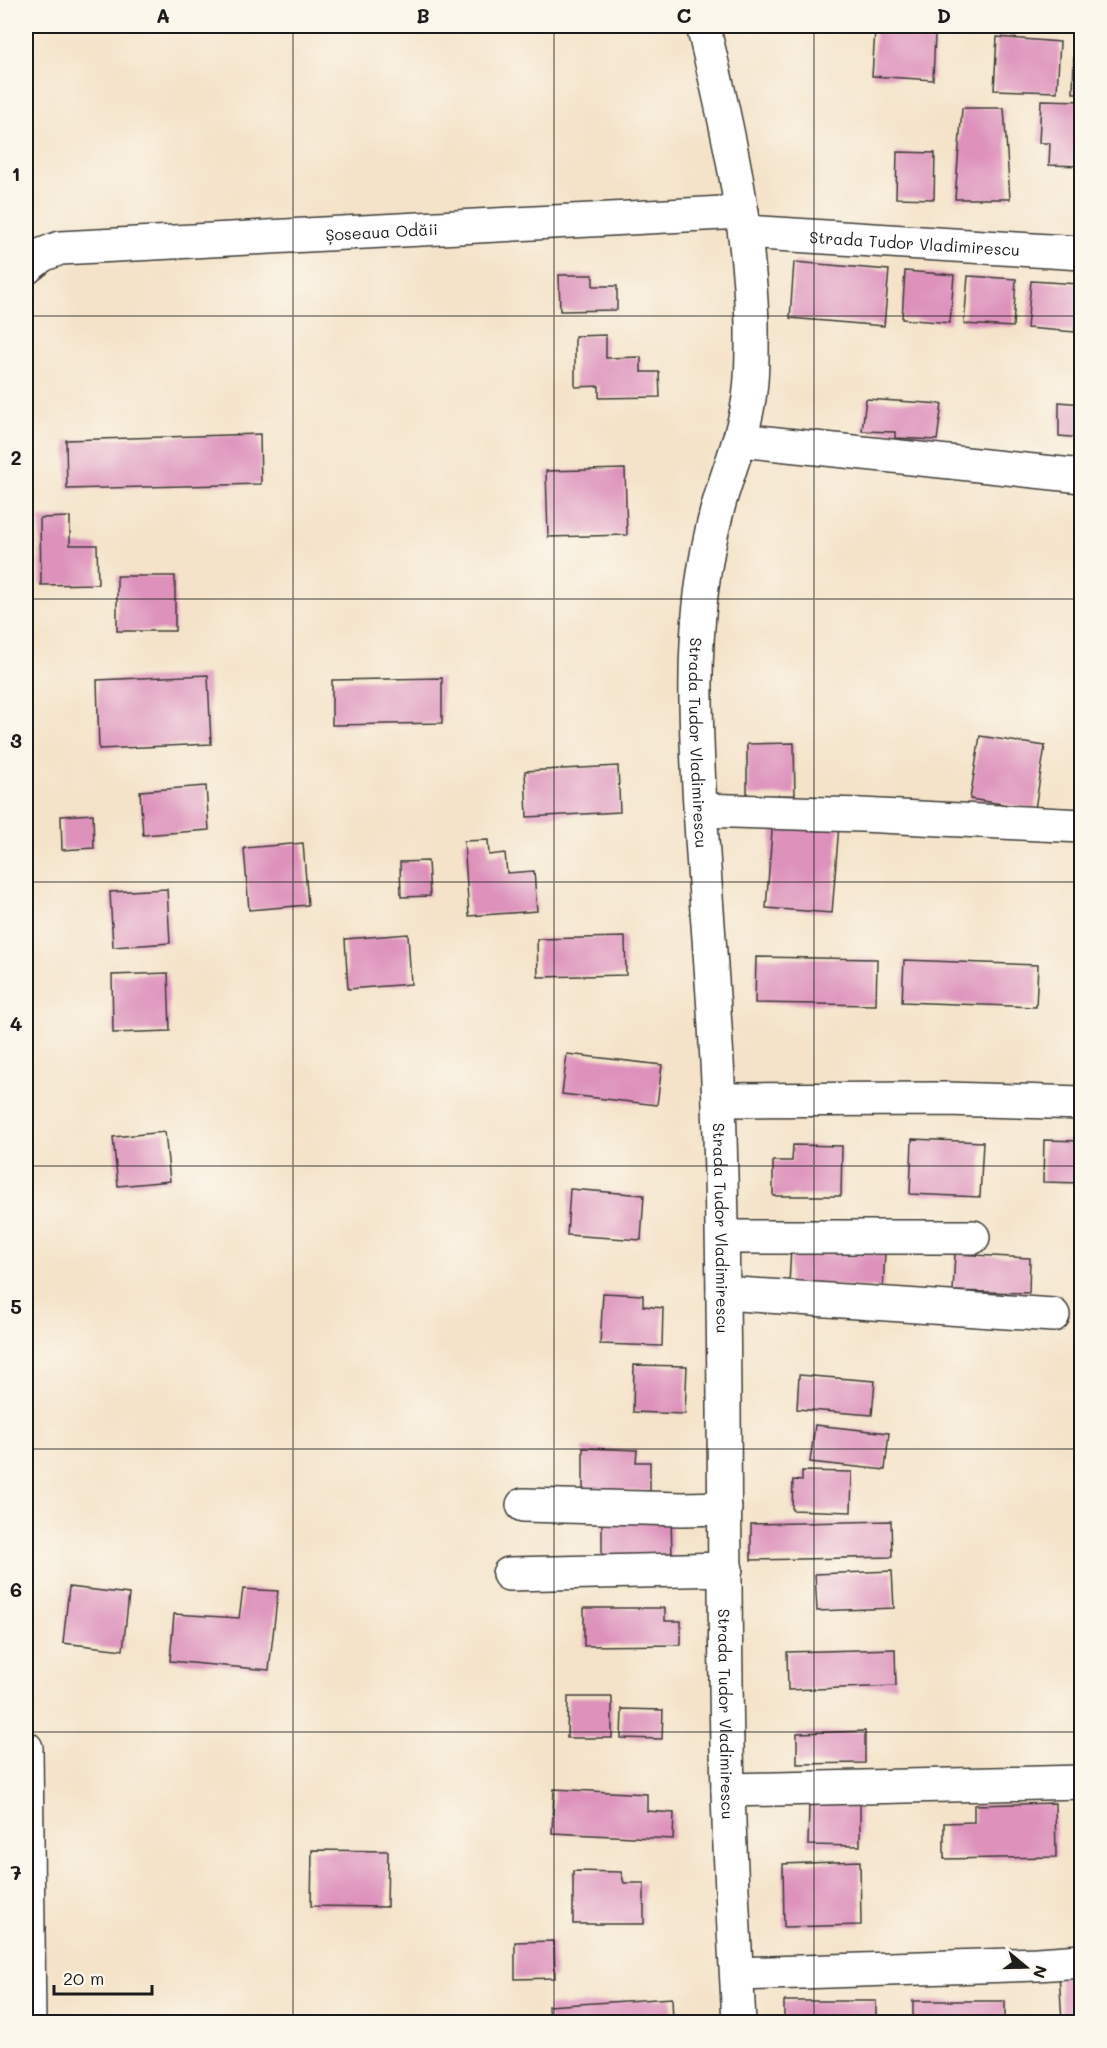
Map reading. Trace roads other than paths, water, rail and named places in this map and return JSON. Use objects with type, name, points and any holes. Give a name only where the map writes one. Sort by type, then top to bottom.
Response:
[{"type":"street","name":"Strada Tudor Vladimirescu","points":[[703,26],[728,132],[744,222],[751,289],[752,354],[748,405],[740,440],[717,509],[704,569],[697,627],[696,702],[719,1100],[723,1237],[728,1790],[739,2022]]},
{"type":"street","name":"Strada Tudor Vladimirescu","points":[[744,222],[1082,253]]},
{"type":"street","name":"Șoseaua Odăii","points":[[26,268],[42,255],[60,248],[744,222]]},
{"type":"street","points":[[740,440],[1082,476]]},
{"type":"street","points":[[701,810],[1082,826]]},
{"type":"street","points":[[719,1100],[946,1099],[1082,1103]]},
{"type":"street","points":[[723,1237],[972,1237]]},
{"type":"street","points":[[723,1293],[1053,1315]]},
{"type":"street","points":[[523,1505],[725,1508]]},
{"type":"street","points":[[509,1574],[726,1569]]},
{"type":"street","points":[[26,1748],[29,2022]]},
{"type":"street","points":[[728,1790],[1082,1782]]},
{"type":"street","points":[[736,1974],[1082,1961]]}]
